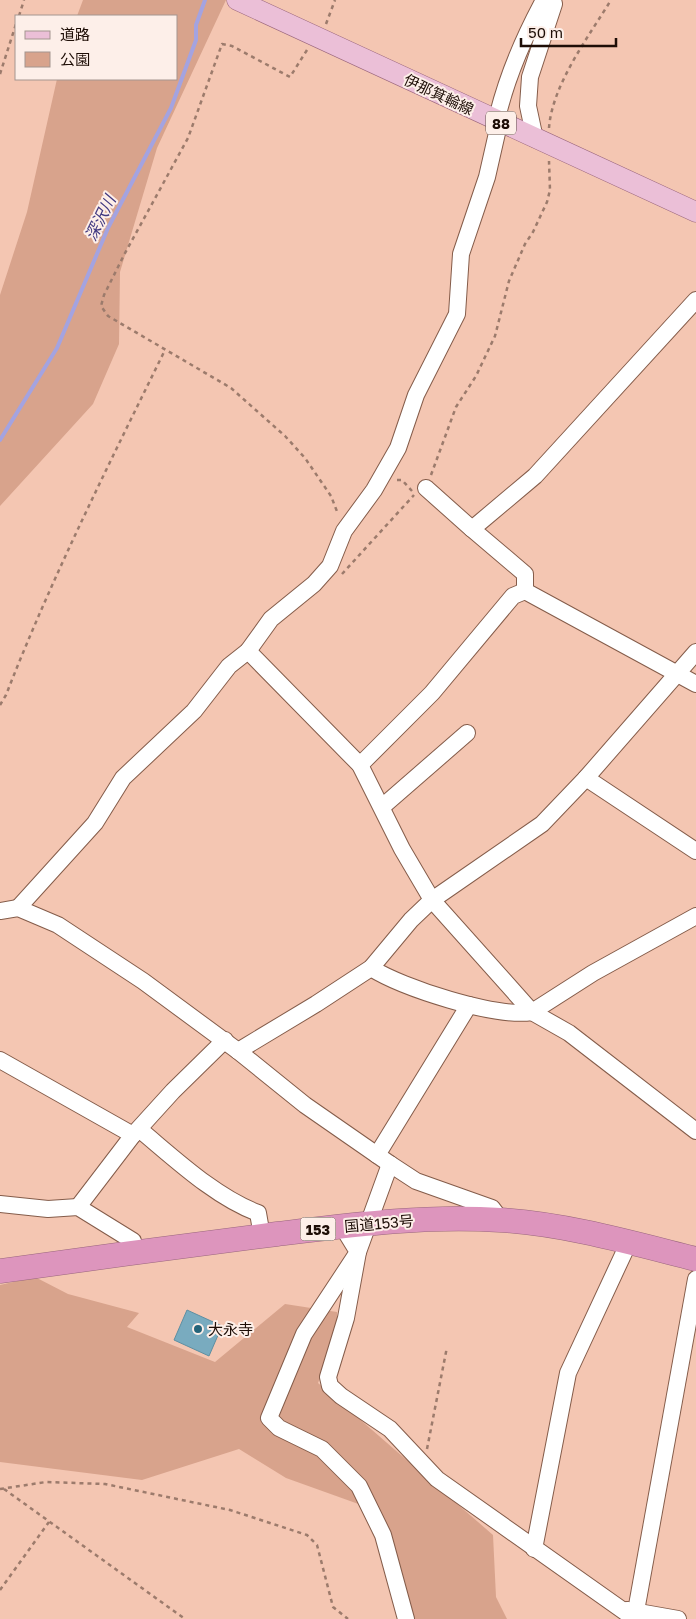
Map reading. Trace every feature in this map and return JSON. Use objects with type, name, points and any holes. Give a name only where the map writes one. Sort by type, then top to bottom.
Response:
[{"type":"highway","name":"国道153号","points":[[0,1271],[342,1226],[421,1219],[501,1220],[540,1224],[629,1242],[696,1259]]},
{"type":"main road","name":"伊那箕輪線","points":[[237,0],[313,37],[696,212]]},
{"type":"street","points":[[498,114],[506,82],[530,25],[544,0]]},
{"type":"street","points":[[541,142],[528,106],[530,77],[554,4],[553,0]]},
{"type":"street","points":[[18,908],[95,823],[123,778],[194,711],[229,666],[248,651],[271,619],[314,584],[330,566],[344,532],[374,490],[398,448],[416,395],[457,314],[461,254],[468,228],[487,177],[497,133]]},
{"type":"street","points":[[472,529],[535,476],[696,300]]},
{"type":"street","points":[[426,488],[525,574],[525,591]]},
{"type":"street","points":[[525,591],[696,684]]},
{"type":"street","points":[[360,765],[432,693],[513,596],[525,591]]},
{"type":"street","points":[[248,651],[360,765],[402,849],[432,900],[532,1012],[569,1033],[696,1131]]},
{"type":"street","points":[[238,1051],[371,968],[411,920],[432,900],[542,824],[586,778],[696,652]]},
{"type":"street","points":[[382,806],[467,733]]},
{"type":"street","points":[[586,778],[696,850]]},
{"type":"street","points":[[0,911],[18,908],[58,925],[143,980],[224,1040],[305,1105],[383,1160],[416,1181],[492,1208],[501,1220]]},
{"type":"street","points":[[371,968],[386,978],[469,1006],[520,1014],[532,1012],[593,974],[696,916]]},
{"type":"street","points":[[406,1619],[383,1535],[359,1486],[322,1449],[279,1428],[269,1418],[304,1334],[358,1252],[370,1223],[383,1160],[469,1006]]},
{"type":"street","points":[[78,1207],[136,1132],[173,1091],[224,1040]]},
{"type":"street","points":[[0,1060],[136,1132],[196,1176],[246,1209],[258,1213],[262,1236]]},
{"type":"street","points":[[0,1204],[48,1209],[78,1207],[133,1241],[136,1252]]},
{"type":"street","points":[[342,1226],[358,1252],[346,1318],[328,1377],[330,1386],[341,1396],[390,1429],[437,1479],[618,1608],[636,1615],[678,1619]]},
{"type":"street","points":[[534,1549],[568,1373],[629,1242]]},
{"type":"street","points":[[636,1615],[696,1279]]},
{"type":"path","points":[[19,15],[24,0]]},
{"type":"path","points":[[335,0],[290,77],[232,46],[222,44],[188,138],[124,255],[104,295],[101,306],[108,316],[231,388],[285,436],[305,458],[331,496],[344,532]]},
{"type":"path","points":[[339,576],[415,494],[426,488],[456,407],[476,376],[495,336],[509,281],[518,259],[547,202],[550,190],[541,142],[550,121],[556,97],[584,44],[611,0]]},
{"type":"path","points":[[0,74],[15,27]]},
{"type":"path","points":[[0,705],[6,695],[35,622],[80,521],[165,350]]},
{"type":"path","points":[[424,1466],[447,1347]]},
{"type":"path","points":[[1,1489],[46,1482],[105,1484],[230,1510],[307,1535],[317,1545],[333,1607],[348,1619]]},
{"type":"path","points":[[1,1489],[185,1619]]},
{"type":"path","points":[[0,1590],[49,1522]]},
{"type":"green space","points":[[83,0],[226,0],[157,148],[120,272],[119,344],[93,404],[0,506],[0,295],[27,212],[57,80],[178,80],[178,15],[77,15]]},
{"type":"green space","points":[[35,1277],[68,1294],[139,1313],[127,1327],[215,1362],[285,1304],[337,1312],[337,1334],[318,1383],[493,1535],[496,1597],[507,1619],[413,1619],[364,1506],[286,1478],[239,1449],[142,1480],[0,1462],[0,1285]]},
{"type":"building","points":[[187,1310],[222,1326],[209,1356],[174,1340]]},
{"type":"waterway","name":"深沢川","points":[[0,440],[57,348],[108,228],[171,108],[196,40],[196,25],[205,0]]},
{"type":"place","name":"大永寺","points":[[198,1329]]}]
